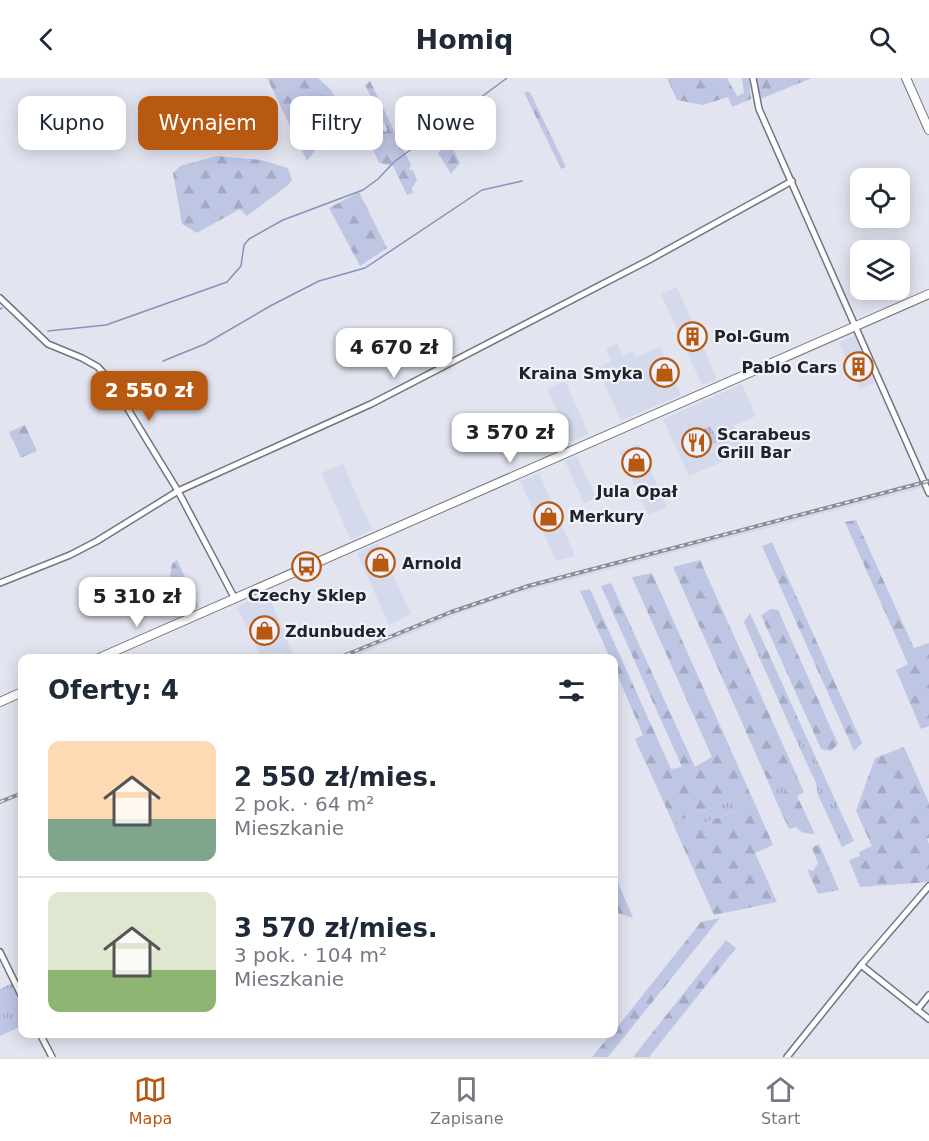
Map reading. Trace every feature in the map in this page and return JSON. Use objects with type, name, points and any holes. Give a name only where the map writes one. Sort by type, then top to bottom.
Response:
[{"type":"main road","points":[[908,78],[929,130]]},
{"type":"main road","points":[[108,654],[929,294]]},
{"type":"main road","points":[[0,702],[18,694]]},
{"type":"street","points":[[753,78],[759,109],[929,493]]},
{"type":"street","points":[[0,583],[97,541],[178,491],[370,404],[648,260],[792,181]]},
{"type":"street","points":[[0,298],[48,344],[98,367],[112,383],[178,491],[235,599]]},
{"type":"street","points":[[787,1057],[861,965],[929,886]]},
{"type":"street","points":[[0,952],[18,989]]},
{"type":"street","points":[[861,965],[929,1019]]},
{"type":"street","points":[[917,1010],[929,995]]},
{"type":"street","points":[[42,1038],[52,1057]]},
{"type":"shaded area","points":[[677,287],[717,379],[702,385],[661,294]]},
{"type":"shaded area","points":[[856,335],[876,382],[860,389],[839,342]]},
{"type":"shaded area","points":[[617,344],[623,356],[633,351],[636,357],[660,347],[681,395],[621,421],[598,368],[611,362],[606,349]]},
{"type":"shaded area","points":[[565,381],[589,434],[570,442],[547,389]]},
{"type":"shaded area","points":[[742,384],[756,416],[734,425],[745,452],[689,476],[663,419]]},
{"type":"shaded area","points":[[639,444],[667,507],[648,515],[620,452]]},
{"type":"shaded area","points":[[577,456],[596,498],[584,503],[565,461]]},
{"type":"shaded area","points":[[343,464],[372,530],[351,540],[321,473]]},
{"type":"shaded area","points":[[539,473],[575,556],[556,561],[520,481]]},
{"type":"shaded area","points":[[922,482],[925,487],[511,595],[360,654],[344,654],[451,610],[528,584]]},
{"type":"shaded area","points":[[378,543],[411,614],[389,625],[357,553]]},
{"type":"shaded area","points":[[267,592],[293,654],[260,654],[237,607]]},
{"type":"green space","points":[[267,78],[318,78],[334,96],[290,96],[290,126],[278,101],[278,96],[276,96]]},
{"type":"green space","points":[[667,78],[727,78],[737,96],[744,93],[742,78],[749,78],[751,99],[732,107],[728,97],[703,105],[677,100]]},
{"type":"green space","points":[[756,78],[812,78],[760,99]]},
{"type":"green space","points":[[370,81],[377,96],[370,96],[365,85]]},
{"type":"green space","points":[[524,92],[530,92],[566,167],[561,169]]},
{"type":"green space","points":[[383,108],[395,132],[395,150],[404,150],[411,165],[409,170],[413,170],[417,180],[412,188],[413,193],[407,195],[393,166],[379,163],[373,150],[383,150],[383,130],[386,132],[383,121]]},
{"type":"green space","points":[[302,150],[315,150],[307,161]]},
{"type":"green space","points":[[442,150],[454,150],[460,163],[451,174],[438,153]]},
{"type":"green space","points":[[217,156],[261,160],[288,168],[292,180],[247,216],[240,209],[197,233],[182,224],[173,173],[180,166]]},
{"type":"green space","points":[[359,192],[387,248],[360,266],[329,208]]},
{"type":"green space","points":[[25,425],[37,451],[21,458],[9,432]]},
{"type":"green space","points":[[710,426],[717,438],[716,443],[705,447],[698,432]]},
{"type":"green space","points":[[856,520],[914,648],[929,643],[929,726],[921,729],[896,670],[908,664],[845,522]]},
{"type":"green space","points":[[772,542],[862,743],[854,751],[762,546]]},
{"type":"green space","points":[[177,560],[199,607],[175,617],[165,596],[173,593],[170,575],[172,564]]},
{"type":"green space","points":[[700,560],[797,776],[770,786],[673,567]]},
{"type":"green space","points":[[652,573],[750,793],[673,823],[635,739],[643,735],[618,676],[618,654],[608,654],[580,591],[590,589],[671,769],[682,767],[601,586],[611,583],[695,767],[712,757],[632,577]]},
{"type":"green space","points":[[771,609],[778,610],[838,744],[831,751],[821,749],[761,615]]},
{"type":"green space","points":[[750,613],[767,650],[762,652],[760,659],[744,622]]},
{"type":"green space","points":[[767,650],[810,745],[797,742],[760,659],[762,652]]},
{"type":"green space","points":[[797,742],[810,745],[854,841],[842,847],[818,795],[816,783]]},
{"type":"green space","points":[[904,747],[929,803],[929,838],[927,839],[929,882],[860,887],[849,860],[860,856],[859,852],[872,846],[856,811],[875,758]]},
{"type":"green space","points":[[797,776],[801,786],[774,796],[770,786]]},
{"type":"green space","points":[[801,786],[804,792],[797,796],[815,834],[803,833],[796,827],[789,829],[774,796]]},
{"type":"green space","points":[[750,793],[755,804],[677,833],[673,823]]},
{"type":"green space","points":[[755,804],[773,845],[755,853],[777,902],[714,915],[677,833]]},
{"type":"green space","points":[[819,844],[839,890],[818,894],[807,869],[813,871],[818,863],[812,848]]},
{"type":"green space","points":[[618,882],[633,918],[618,913]]},
{"type":"green space","points":[[720,918],[608,1057],[592,1057],[608,1038],[618,1038],[618,1026],[701,922]]},
{"type":"green space","points":[[726,940],[736,948],[649,1057],[633,1057]]},
{"type":"green space","points":[[12,983],[18,996],[18,1028],[0,1036],[0,989]]},
{"type":"waterway","points":[[48,331],[106,325],[227,282],[241,266],[244,245],[249,239],[283,220],[363,190],[378,179],[394,162],[507,78]]},
{"type":"waterway","points":[[163,361],[205,344],[319,281],[365,268],[482,190],[522,181]]},
{"type":"railway","points":[[348,654],[451,612],[528,586],[929,481]]},
{"type":"railway","points":[[0,802],[18,795]]},
{"type":"place","name":"Pol-Gum","points":[[693,336]]},
{"type":"place","name":"Pablo Cars","points":[[858,367]]},
{"type":"place","name":"Kraina Smyka","points":[[664,373]]},
{"type":"place","name":"Scarabeus Grill Bar","points":[[696,443]]},
{"type":"place","name":"Jula Opał","points":[[637,463]]},
{"type":"place","name":"Merkury","points":[[548,516]]},
{"type":"place","name":"Arnold","points":[[381,563]]},
{"type":"place","name":"Czechy Sklep","points":[[307,567]]},
{"type":"place","name":"Zdunbudex","points":[[264,631]]}]
